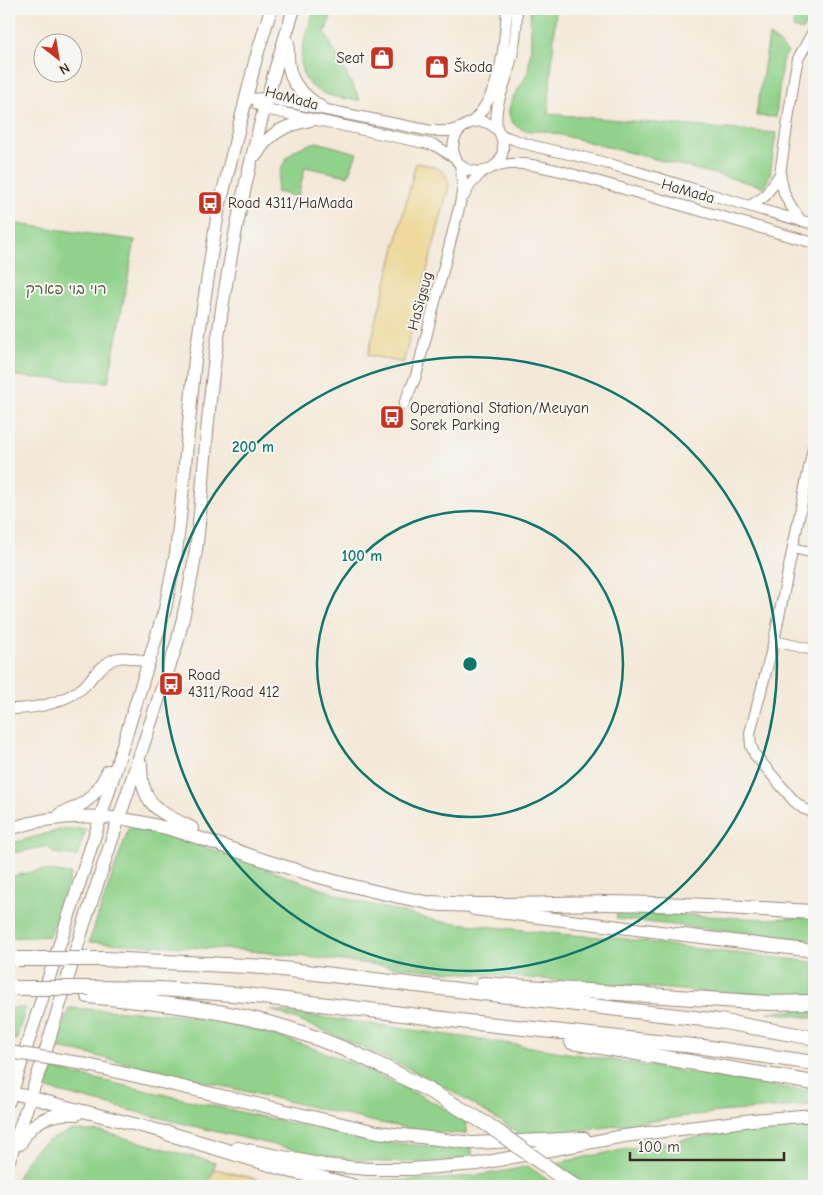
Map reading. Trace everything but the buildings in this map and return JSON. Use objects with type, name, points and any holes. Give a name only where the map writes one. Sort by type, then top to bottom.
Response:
[{"type":"highway","points":[[432,903],[493,906],[603,903],[657,904],[814,912]]},
{"type":"highway","points":[[13,959],[104,959],[265,967],[719,1022],[814,1038]]},
{"type":"highway","points":[[306,972],[768,1003],[814,1002]]},
{"type":"highway","points":[[18,988],[89,992],[208,1010],[262,1021],[304,1034],[389,1070],[455,1105],[488,1125],[574,1186]]},
{"type":"highway","points":[[89,992],[161,989],[246,995],[468,1022],[703,1047],[814,1063]]},
{"type":"highway","points":[[468,1022],[616,1050],[814,1083]]},
{"type":"highway","points":[[167,1133],[293,1171],[352,1186]]},
{"type":"main road","points":[[271,9],[256,58],[217,220],[195,359],[176,553],[165,608],[101,816],[10,1095],[30,1096],[167,1133],[324,1165],[368,1169],[411,1169],[476,1164],[624,1136],[754,1120],[814,1115]]},
{"type":"main road","points":[[9,1162],[84,924],[177,643],[196,551],[219,327],[232,252],[266,104],[294,9]]},
{"type":"main road","points":[[289,25],[288,63],[292,80],[306,97],[322,108]]},
{"type":"main road","points":[[250,167],[258,151],[274,133],[290,125],[311,120]]},
{"type":"main road","points":[[31,824],[75,808],[89,800],[100,788],[123,742]]},
{"type":"main road","points":[[142,750],[141,780],[143,790],[151,803],[164,814],[236,850]]},
{"type":"main road","points":[[9,829],[73,818],[101,816],[120,818],[179,831],[349,886],[432,903],[511,915],[814,951]]},
{"type":"main road","points":[[9,1052],[80,1063],[377,1132],[426,1139],[472,1143],[624,1136]]},
{"type":"main road","points":[[9,1162],[29,1130],[40,1120],[61,1114],[95,1114]]},
{"type":"street","points":[[507,9],[502,53],[495,84],[487,105],[454,138],[454,152],[458,161],[472,171],[482,172],[493,167],[502,155],[504,148],[496,114],[497,105],[510,65],[517,9]]},
{"type":"street","points":[[801,220],[784,193],[780,174],[796,66],[802,49],[814,30]]},
{"type":"street","name":"HaMada","points":[[246,99],[311,120],[434,145],[458,161]]},
{"type":"street","name":"HaMada","points":[[266,104],[322,108],[432,131],[450,131],[467,124]]},
{"type":"street","points":[[467,124],[486,122],[499,132]]},
{"type":"street","name":"HaMada","points":[[499,132],[533,146],[636,171],[814,224]]},
{"type":"street","name":"HaSigsug","points":[[404,404],[416,376],[460,204],[463,186],[458,161]]},
{"type":"street","name":"HaMada","points":[[493,167],[518,162],[561,171],[814,243]]},
{"type":"street","name":"HaSigsug","points":[[460,204],[470,185],[482,172]]},
{"type":"street","points":[[750,206],[765,196],[780,174]]},
{"type":"street","points":[[814,449],[774,641],[750,733],[751,746],[755,755],[794,801],[804,809],[814,812]]},
{"type":"street","points":[[793,548],[814,553]]},
{"type":"street","points":[[774,641],[814,650]]},
{"type":"street","points":[[9,708],[30,709],[55,703],[80,690],[105,664],[124,656],[149,663]]},
{"type":"green space","points":[[314,9],[333,10],[325,33],[360,100],[332,96],[317,90],[307,81],[302,72],[302,48]]},
{"type":"green space","points":[[530,9],[556,9],[548,114],[776,133],[770,174],[765,187],[545,131],[528,131],[516,126],[513,123],[509,110],[528,70],[531,47]]},
{"type":"green space","points":[[795,9],[814,9],[802,31],[793,28]]},
{"type":"green space","points":[[769,36],[788,52],[782,61],[776,117],[756,116]]},
{"type":"green space","points":[[317,142],[357,153],[348,176],[305,167],[298,197],[276,192],[280,173],[286,159],[298,149]]},
{"type":"green space","name":"רוי בוי פארק","points":[[9,223],[135,240],[108,382],[9,376]]},
{"type":"green space","points":[[129,827],[183,840],[353,900],[437,921],[570,935],[619,938],[814,962],[814,995],[720,993],[426,970],[242,950],[89,942]]},
{"type":"green space","points":[[63,829],[86,829],[77,856],[53,853],[48,846],[9,854],[9,844]]},
{"type":"green space","points":[[41,870],[71,874],[50,936],[9,938],[9,877]]},
{"type":"green space","points":[[616,911],[763,919],[814,917],[814,940],[617,919]]},
{"type":"green space","points":[[9,1008],[26,1008],[16,1040],[9,1040]]},
{"type":"green space","points":[[69,1008],[198,1018],[233,1025],[302,1044],[402,1086],[466,1120],[466,1134],[423,1131],[375,1122],[56,1048]]},
{"type":"green space","points":[[814,1009],[814,1018],[768,1012]]},
{"type":"green space","points":[[271,1010],[505,1043],[814,1092],[814,1105],[718,1112],[600,1128],[522,1135],[447,1088],[416,1072],[325,1031]]},
{"type":"green space","points":[[52,1069],[371,1140],[413,1145],[472,1148],[472,1159],[384,1162],[291,1149],[207,1130],[47,1089]]},
{"type":"green space","points":[[814,1126],[814,1186],[586,1186],[557,1163],[685,1139]]},
{"type":"green space","points":[[73,1130],[103,1132],[216,1163],[205,1186],[14,1186],[24,1164],[36,1150],[51,1139]]},
{"type":"green space","points":[[528,1166],[556,1186],[377,1186],[345,1179],[437,1179],[507,1171]]},
{"type":"sand","points":[[416,163],[438,168],[445,175],[449,186],[403,363],[368,355]]},
{"type":"sand","points":[[215,1169],[285,1186],[207,1186]]},
{"type":"place","name":"Seat","points":[[382,58]]},
{"type":"place","name":"Škoda","points":[[437,67]]},
{"type":"place","name":"Road 4311/HaMada","points":[[210,203]]},
{"type":"place","name":"Operational Station/Meuyan Sorek Parking","points":[[392,417]]},
{"type":"place","name":"Road 4311/Road 412","points":[[171,684]]}]
